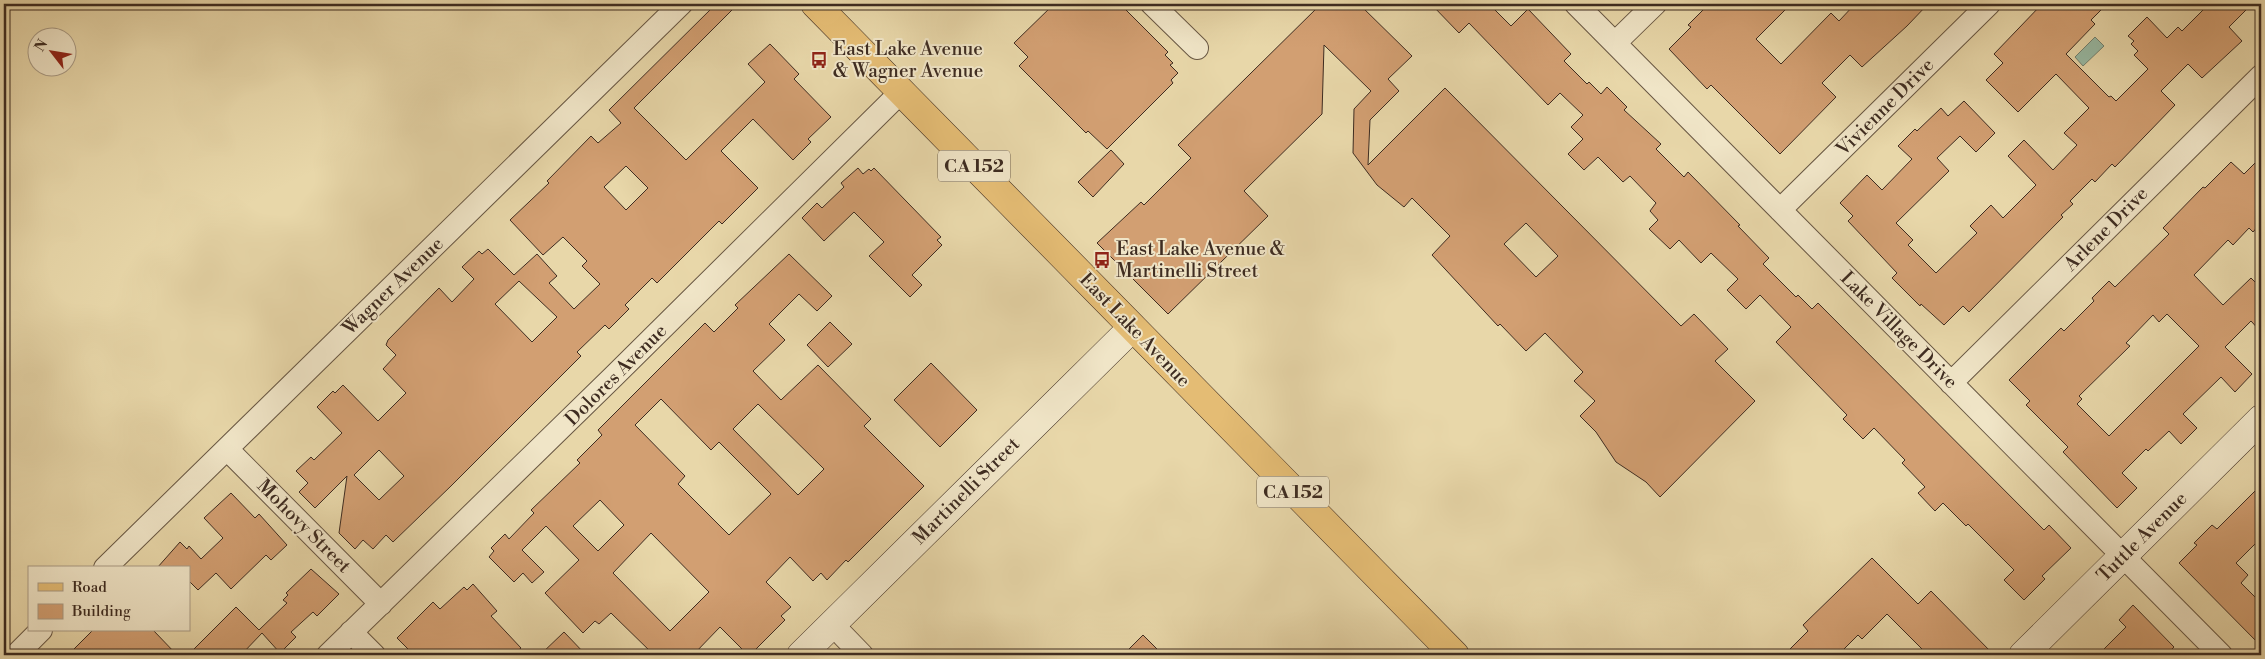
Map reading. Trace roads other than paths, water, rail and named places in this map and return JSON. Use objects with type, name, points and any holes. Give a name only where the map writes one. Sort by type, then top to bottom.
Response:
[{"type":"main road","name":"East Lake Avenue","points":[[815,4],[1455,655]]},
{"type":"street","name":"Wagner Avenue","points":[[107,566],[681,4]]},
{"type":"street","points":[[1152,4],[1197,48]]},
{"type":"street","name":"Lake Village Drive","points":[[1576,4],[2221,655]]},
{"type":"street","points":[[1615,43],[1655,4]]},
{"type":"street","name":"Vivienne Drive","points":[[1780,210],[1989,4]]},
{"type":"street","name":"Arlene Drive","points":[[1951,383],[2261,76]]},
{"type":"street","name":"Dolores Avenue","points":[[328,655],[901,92]]},
{"type":"street","name":"Martinelli Street","points":[[801,655],[1132,328]]},
{"type":"street","name":"Tuttle Avenue","points":[[2023,655],[2261,419]]},
{"type":"street","name":"Mohovy Street","points":[[227,449],[382,604]]},
{"type":"street","points":[[832,624],[862,655]]},
{"type":"street","points":[[16,655],[39,632]]},
{"type":"street","points":[[351,632],[374,655]]},
{"type":"place","name":"East Lake Avenue & Wagner Avenue","points":[[819,60]]},
{"type":"place","name":"East Lake Avenue & Martinelli Street","points":[[1102,260]]}]
